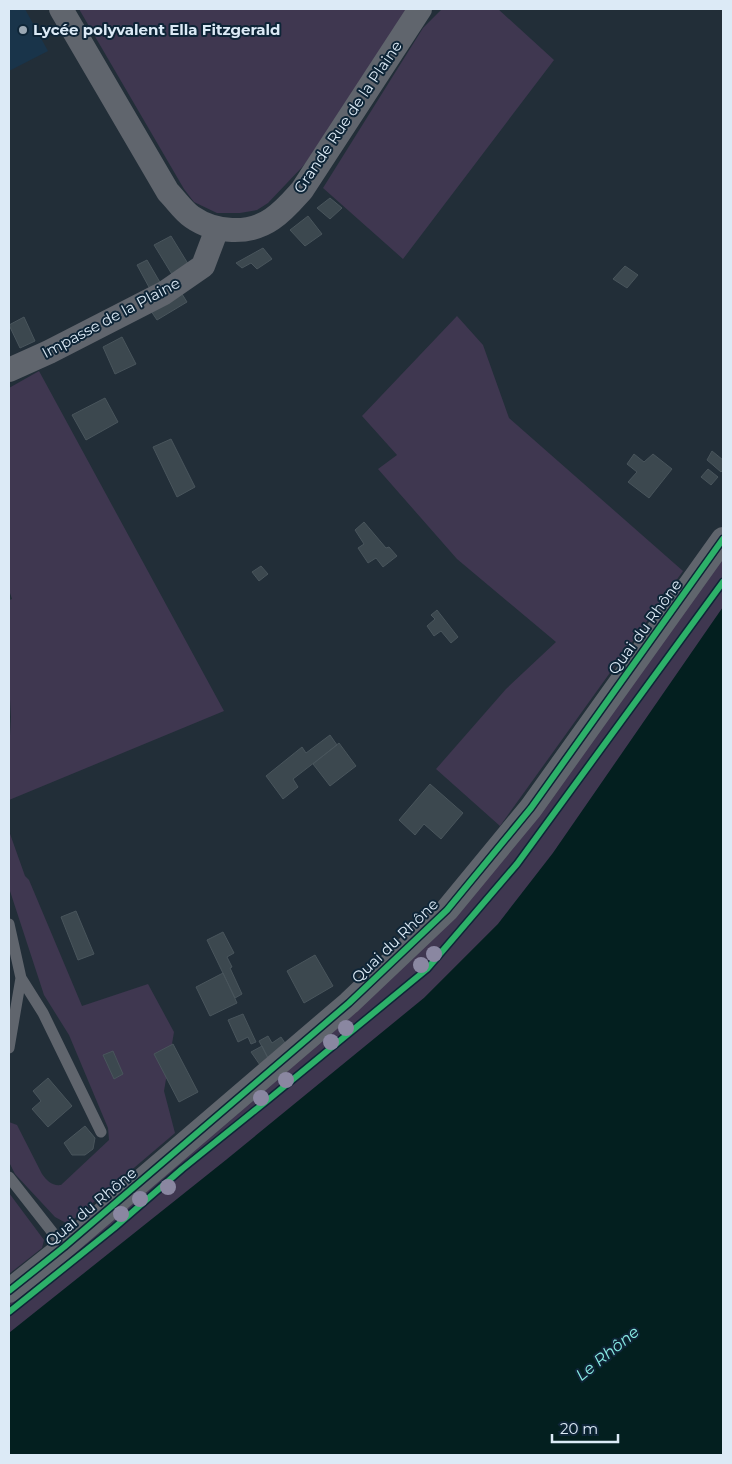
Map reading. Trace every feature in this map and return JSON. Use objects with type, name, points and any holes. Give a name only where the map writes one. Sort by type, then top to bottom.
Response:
[{"type":"street","name":"Grande Rue de la Plaine","points":[[61,9],[168,192],[191,217],[217,229],[242,230],[270,220],[283,210],[302,190],[420,9]]},
{"type":"street","name":"Impasse de la Plaine","points":[[9,370],[49,352],[164,293],[203,266],[217,229]]},
{"type":"street","name":"Quai du Rhône","points":[[9,1291],[64,1247],[349,1003],[447,910],[531,808],[723,539]]},
{"type":"lane","points":[[9,924],[21,978],[43,1013],[101,1132]]},
{"type":"lane","points":[[9,1048],[21,978]]},
{"type":"lane","points":[[9,1177],[64,1247]]},
{"type":"shaded area","name":"Lycée polyvalent Ella Fitzgerald","points":[[9,9],[25,9],[48,51],[9,71]]},
{"type":"shaded area","points":[[79,9],[410,9],[305,164],[268,203],[257,210],[240,213],[217,213],[194,202],[184,189]]},
{"type":"shaded area","points":[[442,9],[498,9],[554,60],[403,259],[323,188],[423,28]]},
{"type":"shaded area","points":[[457,316],[483,345],[509,418],[683,571],[500,826],[436,769],[506,689],[556,642],[457,559],[378,469],[397,455],[362,416]]},
{"type":"shaded area","points":[[39,371],[224,711],[9,800],[11,717],[9,600],[12,599],[9,590],[9,388]]},
{"type":"shaded area","points":[[723,554],[723,607],[553,853],[498,924],[424,998],[226,1160],[9,1333],[9,1302],[370,998]]},
{"type":"shaded area","points":[[9,831],[25,876],[29,880],[82,1006],[148,984],[174,1032],[164,1091],[175,1133],[68,1224],[55,1217],[15,1174],[9,1162],[9,1122],[17,1125],[42,1174],[55,1185],[61,1185],[109,1140],[108,1128],[69,1035],[44,995],[9,888]]},
{"type":"shaded area","points":[[9,1193],[44,1240],[42,1248],[9,1274]]},
{"type":"water","name":"Le Rhône","points":[[723,607],[723,1455],[9,1455],[9,1333],[226,1160],[424,998],[498,924],[553,853]]},
{"type":"building","points":[[330,198],[342,208],[330,219],[317,208]]},
{"type":"building","points":[[308,216],[322,234],[305,246],[290,230]]},
{"type":"building","points":[[171,236],[190,267],[173,276],[154,245]]},
{"type":"building","points":[[263,248],[272,259],[257,269],[251,263],[242,268],[236,263]]},
{"type":"building","points":[[147,260],[161,284],[150,289],[137,265]]},
{"type":"building","points":[[625,266],[638,275],[627,288],[613,279]]},
{"type":"building","points":[[182,294],[187,302],[157,320],[151,311]]},
{"type":"building","points":[[24,317],[35,341],[20,348],[9,325]]},
{"type":"building","points":[[122,337],[136,364],[115,374],[103,347]]},
{"type":"building","points":[[105,398],[118,422],[86,440],[72,415]]},
{"type":"building","points":[[171,439],[195,487],[177,497],[153,447]]},
{"type":"building","points":[[712,451],[723,460],[723,470],[721,472],[707,460]]},
{"type":"building","points":[[634,454],[644,462],[653,454],[672,469],[649,498],[628,482],[637,472],[627,464]]},
{"type":"building","points":[[708,469],[718,477],[711,485],[701,477]]},
{"type":"building","points":[[364,522],[386,548],[389,547],[397,556],[383,567],[376,558],[368,563],[358,548],[364,544],[355,530]]},
{"type":"building","points":[[261,566],[268,574],[259,581],[252,572]]},
{"type":"building","points":[[437,610],[458,637],[451,643],[441,631],[434,636],[427,626],[435,619],[431,615]]},
{"type":"building","points":[[330,735],[337,745],[293,779],[298,787],[283,799],[266,776],[302,747],[306,753]]},
{"type":"building","points":[[339,743],[356,766],[330,786],[313,764]]},
{"type":"building","points":[[430,784],[463,813],[441,839],[424,824],[415,835],[399,820]]},
{"type":"building","points":[[76,911],[94,954],[78,960],[61,917]]},
{"type":"building","points":[[223,932],[234,953],[227,957],[242,994],[235,998],[207,940]]},
{"type":"building","points":[[315,955],[333,986],[304,1003],[287,971]]},
{"type":"building","points":[[223,973],[237,1003],[210,1016],[196,987]]},
{"type":"building","points":[[243,1014],[256,1042],[251,1044],[248,1037],[238,1042],[228,1020]]},
{"type":"building","points":[[268,1036],[272,1043],[281,1037],[285,1043],[268,1058],[259,1041]]},
{"type":"building","points":[[173,1044],[198,1092],[179,1102],[154,1054]]},
{"type":"building","points":[[262,1046],[268,1058],[260,1065],[251,1052]]},
{"type":"building","points":[[113,1051],[123,1074],[114,1079],[103,1055]]},
{"type":"building","points":[[48,1078],[72,1106],[48,1127],[32,1109],[41,1101],[33,1091]]},
{"type":"building","points":[[85,1126],[95,1138],[93,1149],[85,1155],[72,1155],[64,1143]]},
{"type":"cycle path","points":[[9,1291],[64,1247],[349,1003],[447,910],[531,808],[723,539]]},
{"type":"cycle path","points":[[9,1312],[114,1228],[182,1169],[427,969],[517,864],[723,582]]},
{"type":"place","name":"Lycée polyvalent Ella Fitzgerald","points":[[23,30]]}]
